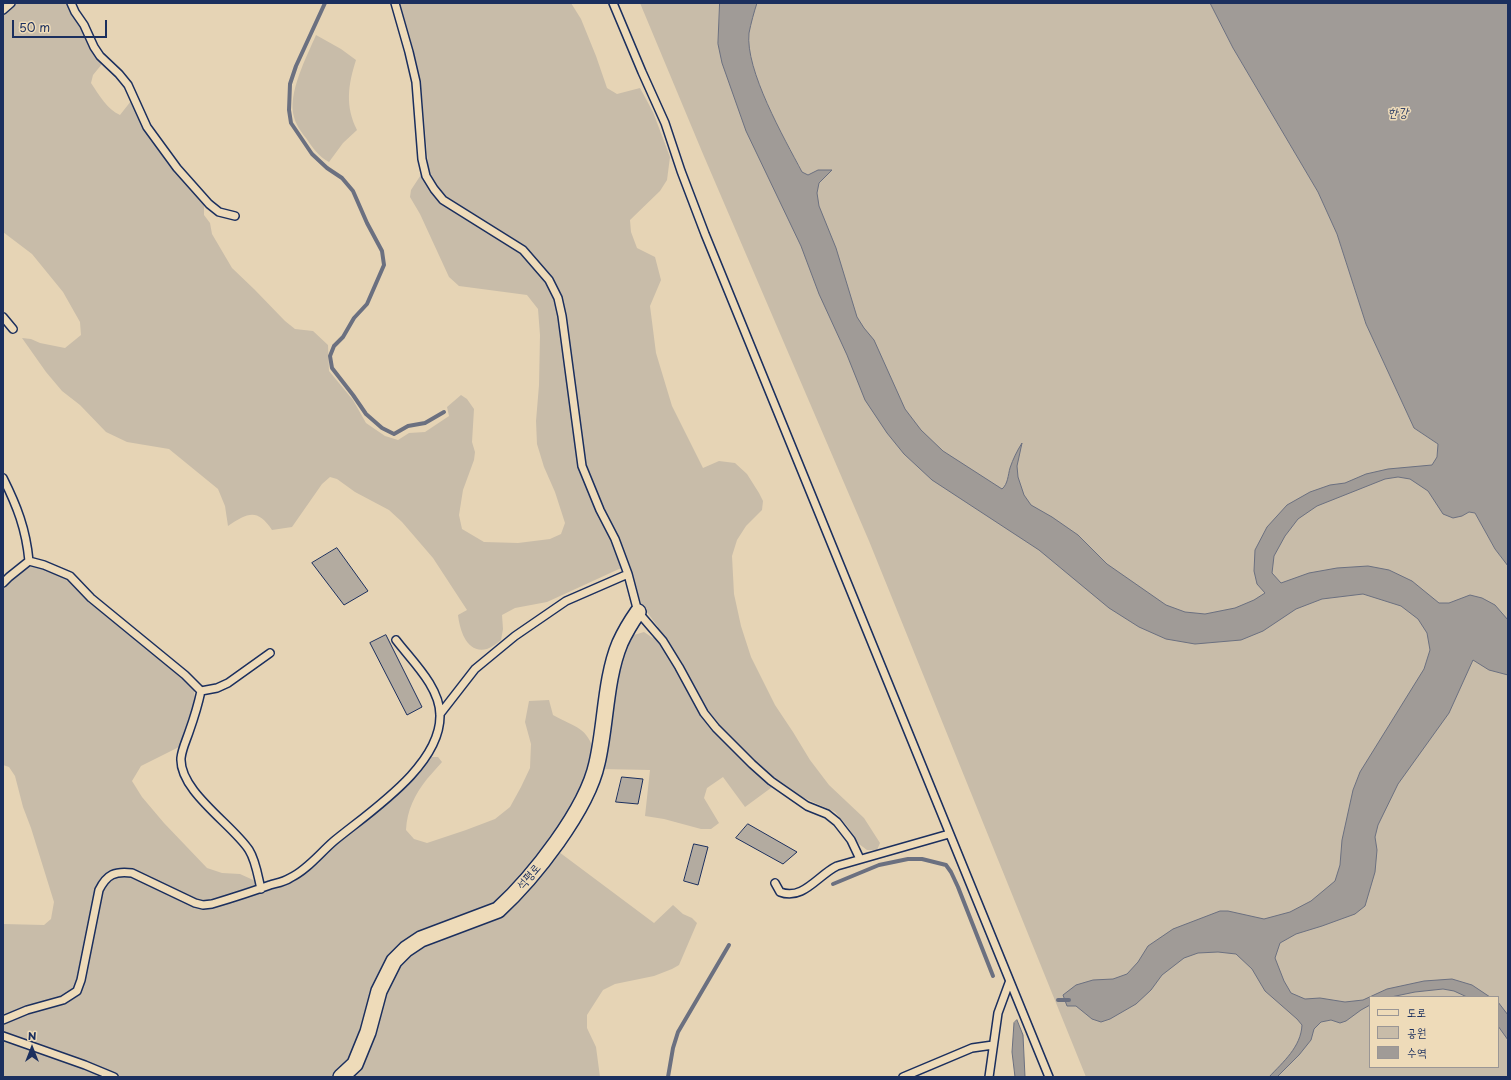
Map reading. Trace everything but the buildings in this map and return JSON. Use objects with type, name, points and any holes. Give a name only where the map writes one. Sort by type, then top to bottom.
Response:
[{"type":"street","name":"석평로","points":[[341,1077],[354,1064],[368,1032],[379,991],[394,961],[406,949],[421,939],[498,910],[538,867],[566,827],[586,794],[592,780],[597,763],[614,664],[619,644],[638,612]]},
{"type":"lane","points":[[3,10],[11,3]]},
{"type":"lane","points":[[71,3],[84,25],[94,47],[100,56],[128,85],[148,127],[177,168],[209,204],[219,212],[236,216]]},
{"type":"lane","points":[[394,3],[410,52],[416,82],[422,159],[426,176],[443,200],[523,250],[549,280],[558,298],[565,335],[582,466],[600,510],[615,539],[628,574],[638,612],[663,641],[704,713],[716,728],[752,764],[772,781],[807,806],[827,814],[837,822],[851,840],[860,859]]},
{"type":"lane","points":[[613,3],[665,123],[681,171],[705,234],[978,903],[1009,983],[1049,1077]]},
{"type":"lane","points":[[3,317],[13,329]]},
{"type":"lane","points":[[3,478],[20,515],[28,544],[29,561]]},
{"type":"lane","points":[[3,583],[8,577],[29,561]]},
{"type":"lane","points":[[29,561],[44,565],[70,576],[91,598],[185,675],[201,691]]},
{"type":"lane","points":[[440,714],[475,669],[515,636],[566,601],[628,574]]},
{"type":"lane","points":[[3,1020],[27,1010],[64,1000],[76,991],[81,980],[99,890],[103,881],[112,874],[122,872],[132,873],[195,902],[203,905],[212,904],[291,878],[309,864],[337,838],[390,797],[424,759],[435,740],[440,714],[437,698],[431,685],[396,640]]},
{"type":"lane","points":[[201,691],[217,688],[228,683],[270,653]]},
{"type":"lane","points":[[201,691],[183,748],[181,759],[182,770],[188,782],[250,851],[261,889]]},
{"type":"lane","points":[[775,883],[780,892],[788,895],[799,892],[814,883],[829,870],[860,859],[949,834]]},
{"type":"lane","points":[[989,1077],[998,1013],[1009,983]]},
{"type":"lane","points":[[3,1036],[85,1065],[114,1077]]},
{"type":"lane","points":[[903,1077],[972,1048],[993,1045]]},
{"type":"green space","points":[[17,3],[67,3],[84,32],[91,48],[102,64],[93,75],[91,83],[100,97],[111,109],[120,115],[131,101],[150,137],[180,177],[204,203],[204,215],[210,223],[212,234],[232,268],[285,321],[295,329],[313,331],[328,345],[329,371],[353,400],[366,423],[385,436],[398,440],[409,433],[425,432],[449,416],[447,407],[461,395],[467,399],[474,409],[472,442],[475,452],[474,460],[463,490],[459,515],[462,529],[484,542],[518,543],[550,539],[561,534],[565,523],[537,444],[536,421],[539,385],[540,335],[538,309],[527,295],[459,286],[449,277],[420,214],[410,197],[411,190],[428,164],[422,96],[416,61],[399,3],[571,3],[581,19],[607,88],[617,94],[640,88],[653,112],[670,157],[667,180],[660,191],[630,220],[631,232],[637,248],[655,257],[661,280],[650,306],[656,353],[672,406],[703,468],[719,461],[735,463],[747,474],[763,501],[762,510],[746,526],[737,540],[732,556],[734,594],[741,626],[751,657],[775,705],[810,760],[829,785],[864,818],[880,843],[877,850],[867,850],[859,844],[848,827],[835,812],[800,796],[779,782],[745,807],[723,777],[707,788],[704,798],[719,823],[711,829],[701,829],[664,819],[645,816],[650,770],[601,769],[619,664],[625,643],[634,635],[644,632],[653,638],[658,627],[641,604],[630,566],[619,569],[547,602],[515,608],[502,615],[503,629],[501,640],[487,649],[480,650],[470,645],[461,628],[458,615],[467,610],[433,558],[402,522],[389,510],[355,492],[337,479],[330,477],[322,484],[292,527],[272,530],[262,518],[252,515],[241,518],[228,526],[225,506],[218,489],[169,449],[127,442],[106,432],[80,405],[62,391],[46,372],[22,338],[65,348],[81,335],[80,322],[63,292],[32,254],[3,232],[3,16]]},
{"type":"green space","points":[[640,3],[1210,3],[1233,48],[1318,192],[1337,234],[1366,324],[1414,428],[1438,444],[1437,457],[1462,516],[1469,512],[1475,513],[1495,549],[1508,566],[1508,1077],[1086,1077],[869,541]]},
{"type":"green space","points":[[316,35],[341,49],[356,60],[351,78],[349,104],[357,130],[343,143],[329,162],[316,152],[297,126],[293,108],[293,97],[299,75]]},
{"type":"green space","points":[[30,564],[42,567],[69,581],[87,601],[177,674],[194,690],[195,701],[179,747],[141,766],[132,781],[142,797],[164,823],[207,868],[222,873],[240,874],[273,889],[293,881],[390,800],[412,779],[429,757],[438,757],[442,762],[415,796],[410,809],[406,830],[414,839],[427,843],[495,819],[510,807],[530,768],[531,744],[525,722],[529,701],[549,700],[553,715],[580,729],[588,738],[595,754],[559,852],[654,923],[673,905],[697,923],[679,965],[654,976],[615,984],[603,990],[587,1015],[587,1028],[596,1047],[600,1077],[3,1077],[3,924],[44,925],[51,919],[54,902],[23,807],[15,776],[9,767],[3,765],[3,588]]},
{"type":"water","name":"한강","points":[[720,3],[757,3],[749,33],[749,48],[759,84],[776,123],[802,172],[808,175],[818,170],[832,170],[819,183],[817,193],[819,206],[836,248],[857,317],[874,340],[905,409],[921,430],[943,451],[1002,489],[1007,482],[1012,461],[1022,443],[1017,466],[1018,477],[1024,495],[1031,505],[1078,535],[1107,564],[1166,605],[1185,612],[1205,614],[1235,608],[1254,600],[1265,593],[1257,584],[1254,571],[1255,550],[1267,527],[1287,505],[1310,492],[1330,485],[1345,483],[1366,474],[1388,469],[1432,465],[1437,457],[1438,444],[1414,428],[1366,324],[1337,234],[1318,192],[1233,48],[1210,3],[1508,3],[1508,566],[1495,549],[1475,513],[1469,512],[1462,516],[1453,518],[1443,514],[1428,491],[1410,479],[1398,477],[1385,479],[1317,506],[1298,519],[1285,536],[1274,556],[1272,573],[1281,583],[1309,573],[1337,568],[1368,566],[1389,570],[1412,581],[1439,603],[1449,603],[1470,595],[1482,598],[1495,605],[1508,620],[1508,675],[1489,670],[1473,660],[1449,713],[1398,784],[1378,825],[1375,837],[1377,850],[1375,872],[1365,906],[1355,914],[1296,934],[1280,943],[1275,958],[1284,981],[1291,993],[1305,999],[1320,998],[1345,1002],[1363,1000],[1369,997],[1369,1006],[1346,1021],[1340,1023],[1331,1020],[1321,1022],[1314,1029],[1311,1040],[1299,1055],[1277,1077],[1269,1077],[1295,1047],[1301,1033],[1302,1025],[1265,991],[1252,969],[1236,954],[1218,952],[1198,953],[1184,958],[1162,975],[1151,990],[1136,1004],[1110,1019],[1101,1022],[1092,1019],[1076,1006],[1067,1006],[1063,995],[1076,985],[1093,980],[1113,979],[1127,974],[1138,962],[1148,946],[1173,929],[1220,911],[1228,911],[1264,919],[1290,912],[1311,901],[1335,881],[1340,865],[1342,840],[1353,790],[1360,772],[1424,669],[1430,650],[1427,633],[1418,619],[1401,606],[1363,594],[1322,599],[1296,609],[1263,631],[1241,640],[1195,644],[1166,639],[1139,627],[1109,608],[1039,550],[932,480],[904,454],[887,433],[865,400],[847,355],[819,294],[801,246],[746,131],[722,63],[718,44]]},
{"type":"water","points":[[1452,979],[1472,985],[1488,996],[1465,996],[1454,991],[1443,989],[1396,996],[1372,996],[1387,989],[1424,981]]},
{"type":"water","points":[[1499,1003],[1508,1015],[1508,1040],[1499,1027]]},
{"type":"water","points":[[1017,1020],[1023,1035],[1025,1077],[1015,1077],[1012,1052],[1014,1023]]},
{"type":"waterway","points":[[325,3],[296,66],[290,84],[289,110],[291,123],[312,154],[327,168],[342,178],[353,191],[367,223],[382,251],[384,265],[367,304],[354,318],[343,337],[334,346],[330,356],[332,368],[366,414],[382,428],[394,434],[408,426],[425,423],[444,412]]},
{"type":"waterway","points":[[833,884],[879,865],[908,859],[922,859],[946,865],[958,887],[993,976]]},
{"type":"waterway","points":[[668,1077],[673,1048],[678,1032],[729,945]]},
{"type":"waterway","points":[[1058,1000],[1069,1000]]}]
